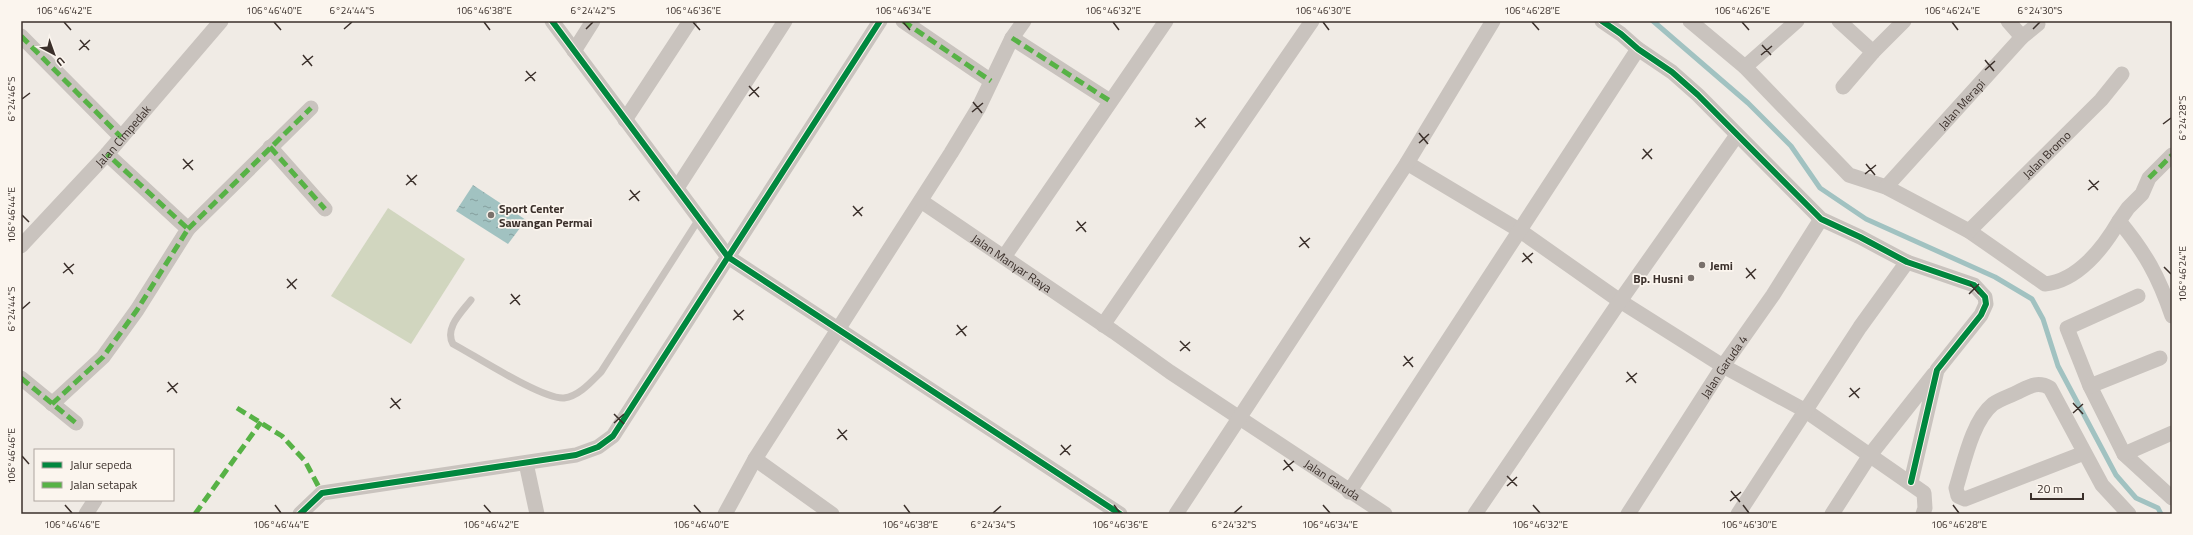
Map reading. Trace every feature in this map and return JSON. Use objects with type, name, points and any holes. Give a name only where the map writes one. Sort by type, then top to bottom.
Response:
[{"type":"street","name":"Jalan Cimpedak","points":[[21,246],[107,154],[220,21]]},
{"type":"street","points":[[552,21],[728,257],[1120,514]]},
{"type":"street","points":[[574,51],[593,21]]},
{"type":"street","points":[[625,120],[690,21]]},
{"type":"street","points":[[677,188],[785,21]]},
{"type":"street","points":[[300,514],[322,493],[576,455],[598,447],[613,436],[880,21]]},
{"type":"street","points":[[903,21],[991,81]]},
{"type":"street","points":[[725,514],[755,459],[921,201],[979,107],[1012,38],[1024,21]]},
{"type":"street","points":[[1004,257],[1166,21]]},
{"type":"street","points":[[1103,325],[1312,21]]},
{"type":"street","points":[[1176,514],[1407,163],[1493,21]]},
{"type":"street","points":[[1602,21],[1621,34],[1638,49],[1672,72],[1820,219],[1860,237],[1907,262],[1974,285],[1985,297],[1986,304],[1981,315],[1870,455],[1832,514]]},
{"type":"street","points":[[1690,21],[1745,67],[1849,175],[1886,187],[1969,232],[2045,284],[2063,280],[2089,260],[2106,242],[2128,208],[2142,194],[2150,178],[2172,155]]},
{"type":"street","points":[[1745,67],[1797,21]]},
{"type":"street","points":[[1840,21],[1873,52]]},
{"type":"street","points":[[1843,87],[1873,52],[1904,21]]},
{"type":"street","points":[[2008,21],[2022,37]]},
{"type":"street","name":"Jalan Merapi","points":[[1886,187],[2022,37],[2038,24]]},
{"type":"street","points":[[21,36],[121,136]]},
{"type":"street","points":[[1012,38],[1110,101]]},
{"type":"street","points":[[1349,492],[1638,49]]},
{"type":"street","name":"Jalan Bromo","points":[[1969,232],[2101,100],[2122,74]]},
{"type":"street","points":[[52,404],[108,351],[188,230],[311,108]]},
{"type":"street","points":[[1474,514],[1620,301],[1737,135]]},
{"type":"street","points":[[270,147],[325,209]]},
{"type":"street","points":[[107,154],[188,230]]},
{"type":"street","points":[[1407,163],[1519,230],[1620,301],[1723,366],[1806,410],[1924,493],[1925,508],[1923,514]]},
{"type":"street","name":"Jalan Manyar Raya","points":[[921,201],[1240,418]]},
{"type":"street","name":"Jalan Garuda 4","points":[[1628,514],[1723,366],[1773,295],[1820,219]]},
{"type":"street","points":[[2119,221],[2141,247],[2168,287],[2172,316]]},
{"type":"street","points":[[1738,514],[1860,328],[1907,262]]},
{"type":"street","points":[[2138,296],[2066,328],[2090,386],[2124,454],[2172,498]]},
{"type":"street","points":[[2090,386],[2160,358]]},
{"type":"street","points":[[1910,482],[1937,370]]},
{"type":"street","points":[[21,378],[76,422]]},
{"type":"street","points":[[2084,453],[1965,499],[1958,496],[1956,488],[1978,422],[1986,411],[1994,403],[2033,385],[2042,384],[2050,388],[2102,485],[2129,514]]},
{"type":"street","name":"Jalan Garuda","points":[[1240,418],[1349,492],[1385,514]]},
{"type":"street","points":[[2124,454],[2172,433]]},
{"type":"street","points":[[755,459],[832,514]]},
{"type":"street","points":[[526,463],[537,514]]},
{"type":"street","points":[[86,514],[94,501]]},
{"type":"lane","points":[[471,300],[450,328],[450,338],[453,344],[539,391],[563,398],[573,395],[588,386],[601,372],[699,219]]},
{"type":"green space","points":[[388,208],[465,259],[411,344],[331,296]]},
{"type":"water","name":"Sport Center Sawangan Permai","points":[[473,185],[526,220],[508,244],[456,211]]},
{"type":"waterway","points":[[1653,21],[1748,103],[1791,146],[1820,188],[1866,219],[1995,277],[2032,299],[2043,319],[2058,366],[2116,475],[2136,498],[2158,508],[2161,514]]},
{"type":"marked path","points":[[903,21],[991,81]]},
{"type":"marked path","points":[[21,36],[121,137]]},
{"type":"marked path","points":[[1012,38],[1110,101]]},
{"type":"marked path","points":[[188,229],[311,108]]},
{"type":"marked path","points":[[270,147],[325,209]]},
{"type":"marked path","points":[[52,404],[103,357],[137,310],[188,229],[107,154]]},
{"type":"marked path","points":[[2149,178],[2172,155]]},
{"type":"marked path","points":[[21,378],[76,423]]},
{"type":"marked path","points":[[237,408],[282,436],[305,461],[322,493]]},
{"type":"marked path","points":[[195,514],[261,422]]},
{"type":"cycle path","points":[[300,514],[322,493],[576,455],[598,447],[613,436],[728,257],[552,21]]},
{"type":"cycle path","points":[[880,21],[728,257],[1120,514]]},
{"type":"cycle path","points":[[1602,21],[1621,34],[1638,49],[1672,72],[1698,95],[1821,219],[1860,237],[1907,262],[1974,285],[1985,297],[1986,304],[1981,315],[1937,370],[1911,482]]},
{"type":"place","name":"Sport Center Sawangan Permai","points":[[491,215]]},
{"type":"place","name":"Jemi","points":[[1702,265]]},
{"type":"place","name":"Bp. Husni","points":[[1691,278]]}]
